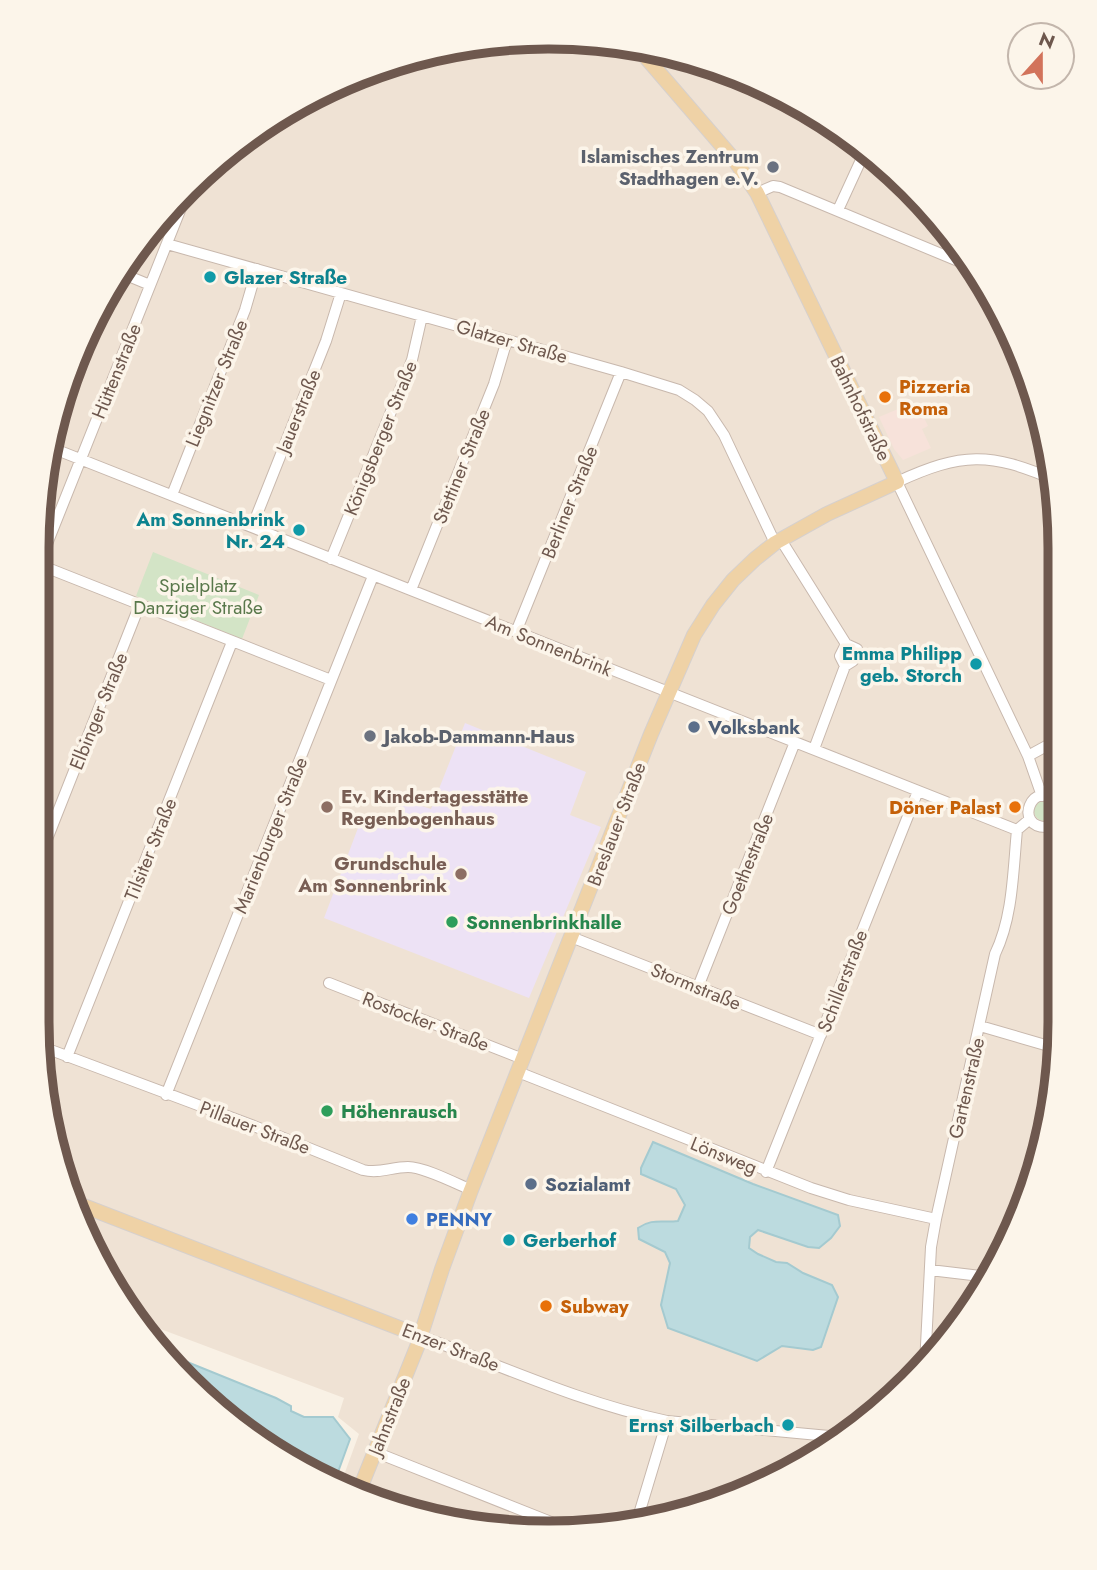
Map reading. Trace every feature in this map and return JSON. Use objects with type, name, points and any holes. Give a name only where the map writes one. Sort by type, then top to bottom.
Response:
[{"type":"main road","name":"Bahnhofstraße","points":[[648,59],[736,162],[757,193],[897,482]]},
{"type":"main road","name":"Breslauer Straße","points":[[420,1336],[471,1190],[668,692],[694,635],[733,580],[778,541],[827,514],[897,482]]},
{"type":"main road","name":"Enzer Straße","points":[[85,1206],[420,1336]]},
{"type":"main road","name":"Jahnstraße","points":[[362,1485],[420,1336]]},
{"type":"street","points":[[838,210],[861,159]]},
{"type":"street","points":[[757,193],[773,186],[780,187],[956,260]]},
{"type":"street","name":"Hüttenstraße","points":[[49,538],[180,212]]},
{"type":"street","name":"Glatzer Straße","points":[[167,244],[621,372],[679,390],[695,400],[708,411],[724,435],[778,541],[846,644],[840,656],[845,666],[814,750]]},
{"type":"street","name":"Liegnitzer Straße","points":[[172,495],[245,310],[257,269]]},
{"type":"street","points":[[130,277],[150,285]]},
{"type":"street","name":"Jauerstraße","points":[[252,527],[326,341],[341,293]]},
{"type":"street","name":"Königsberger Straße","points":[[331,559],[412,360],[422,316]]},
{"type":"street","name":"Stettiner Straße","points":[[411,590],[494,384],[507,340]]},
{"type":"street","name":"Berliner Straße","points":[[516,632],[621,372]]},
{"type":"street","name":"Am Sonnenbrink","points":[[59,451],[1017,830]]},
{"type":"street","points":[[897,482],[934,466],[971,459],[1011,463],[1043,475]]},
{"type":"street","name":"Bahnhofstraße","points":[[897,482],[1028,756],[1042,796]]},
{"type":"street","points":[[49,569],[331,680]]},
{"type":"street","name":"Marienburger Straße","points":[[166,1095],[373,576]]},
{"type":"street","name":"Elbinger Straße","points":[[49,834],[140,604]]},
{"type":"street","name":"Tilsiter Straße","points":[[67,1057],[232,642]]},
{"type":"street","name":"Goethestraße","points":[[698,986],[796,742]]},
{"type":"street","points":[[1028,756],[1048,745]]},
{"type":"street","name":"Schillerstraße","points":[[766,1172],[918,791]]},
{"type":"street","points":[[1048,797],[1037,797],[1028,809],[1030,819],[1038,827],[1048,827]]},
{"type":"street","points":[[1017,830],[1030,819]]},
{"type":"street","name":"Gartenstraße","points":[[926,1349],[931,1247],[995,954],[1008,908],[1017,830]]},
{"type":"street","name":"Stormstraße","points":[[571,937],[821,1035]]},
{"type":"street","name":"Rostocker Straße","points":[[329,983],[521,1066]]},
{"type":"street","points":[[980,1026],[1047,1046]]},
{"type":"street","name":"Pillauer Straße","points":[[50,1050],[363,1170],[382,1172],[407,1167],[420,1169],[471,1190]]},
{"type":"street","name":"Lönsweg","points":[[521,1066],[766,1172],[849,1200],[936,1219]]},
{"type":"street","points":[[930,1270],[978,1276]]},
{"type":"street","name":"Enzer Straße","points":[[420,1336],[612,1408],[667,1421],[828,1436]]},
{"type":"street","points":[[640,1512],[667,1421]]},
{"type":"street","points":[[375,1452],[548,1521]]},
{"type":"shaded area","points":[[581,50],[614,53],[678,66],[740,87],[798,116],[853,152],[902,195],[945,244],[964,271],[996,328],[1021,388],[1031,419],[1044,483],[1048,548],[1048,1021],[1044,1087],[1031,1151],[1010,1213],[981,1271],[945,1326],[924,1351],[902,1375],[853,1418],[798,1454],[740,1483],[678,1504],[614,1517],[516,1520],[451,1511],[419,1504],[343,1476],[359,1434],[338,1417],[344,1398],[152,1326],[116,1271],[101,1242],[87,1213],[66,1151],[53,1087],[49,1021],[49,548],[53,483],[66,419],[87,357],[101,328],[133,271],[152,244],[195,195],[219,173],[244,152],[299,116],[357,87],[388,76],[419,66],[483,53]]},
{"type":"shaded area","points":[[919,408],[928,426],[922,429],[931,448],[903,460],[894,449],[879,417],[898,409],[908,414]]},
{"type":"shaded area","name":"Grundschule Am Sonnenbrink","points":[[465,723],[586,772],[570,815],[601,827],[529,998],[324,918],[361,820],[389,830],[403,800],[431,809]]},
{"type":"green space","name":"Spielplatz Danziger Straße","points":[[153,552],[259,595],[242,639],[136,596]]},
{"type":"green space","points":[[1048,802],[1048,820],[1044,821],[1037,818],[1034,811],[1037,804]]},
{"type":"water","points":[[653,1142],[753,1184],[838,1215],[840,1226],[819,1248],[808,1247],[758,1230],[750,1237],[749,1248],[758,1254],[776,1262],[787,1263],[832,1285],[838,1297],[821,1347],[813,1350],[782,1346],[757,1361],[668,1328],[661,1305],[670,1263],[665,1252],[639,1239],[638,1228],[653,1222],[678,1221],[685,1205],[676,1189],[641,1174],[641,1168]]},
{"type":"water","points":[[181,1359],[276,1398],[291,1406],[291,1411],[304,1417],[333,1417],[350,1439],[337,1474],[299,1454],[244,1418]]},
{"type":"place","name":"Islamisches Zentrum Stadthagen e.V.","points":[[773,167]]},
{"type":"place","name":"Glazer Straße","points":[[210,277]]},
{"type":"place","name":"Pizzeria Roma","points":[[885,397]]},
{"type":"place","name":"Am Sonnenbrink Nr. 24","points":[[299,530]]},
{"type":"place","name":"Emma Philipp geb. Storch","points":[[976,664]]},
{"type":"place","name":"Volksbank","points":[[694,727]]},
{"type":"place","name":"Jakob-Dammann-Haus","points":[[370,736]]},
{"type":"place","name":"Ev. Kindertagesstätte Regenbogenhaus","points":[[327,807]]},
{"type":"place","name":"Döner Palast","points":[[1015,807]]},
{"type":"place","name":"Grundschule Am Sonnenbrink","points":[[461,874]]},
{"type":"place","name":"Sonnenbrinkhalle","points":[[452,922]]},
{"type":"place","name":"Höhenrausch","points":[[327,1111]]},
{"type":"place","name":"Sozialamt","points":[[531,1184]]},
{"type":"place","name":"PENNY","points":[[412,1219]]},
{"type":"place","name":"Gerberhof","points":[[509,1240]]},
{"type":"place","name":"Subway","points":[[546,1306]]},
{"type":"place","name":"Ernst Silberbach","points":[[788,1425]]}]
